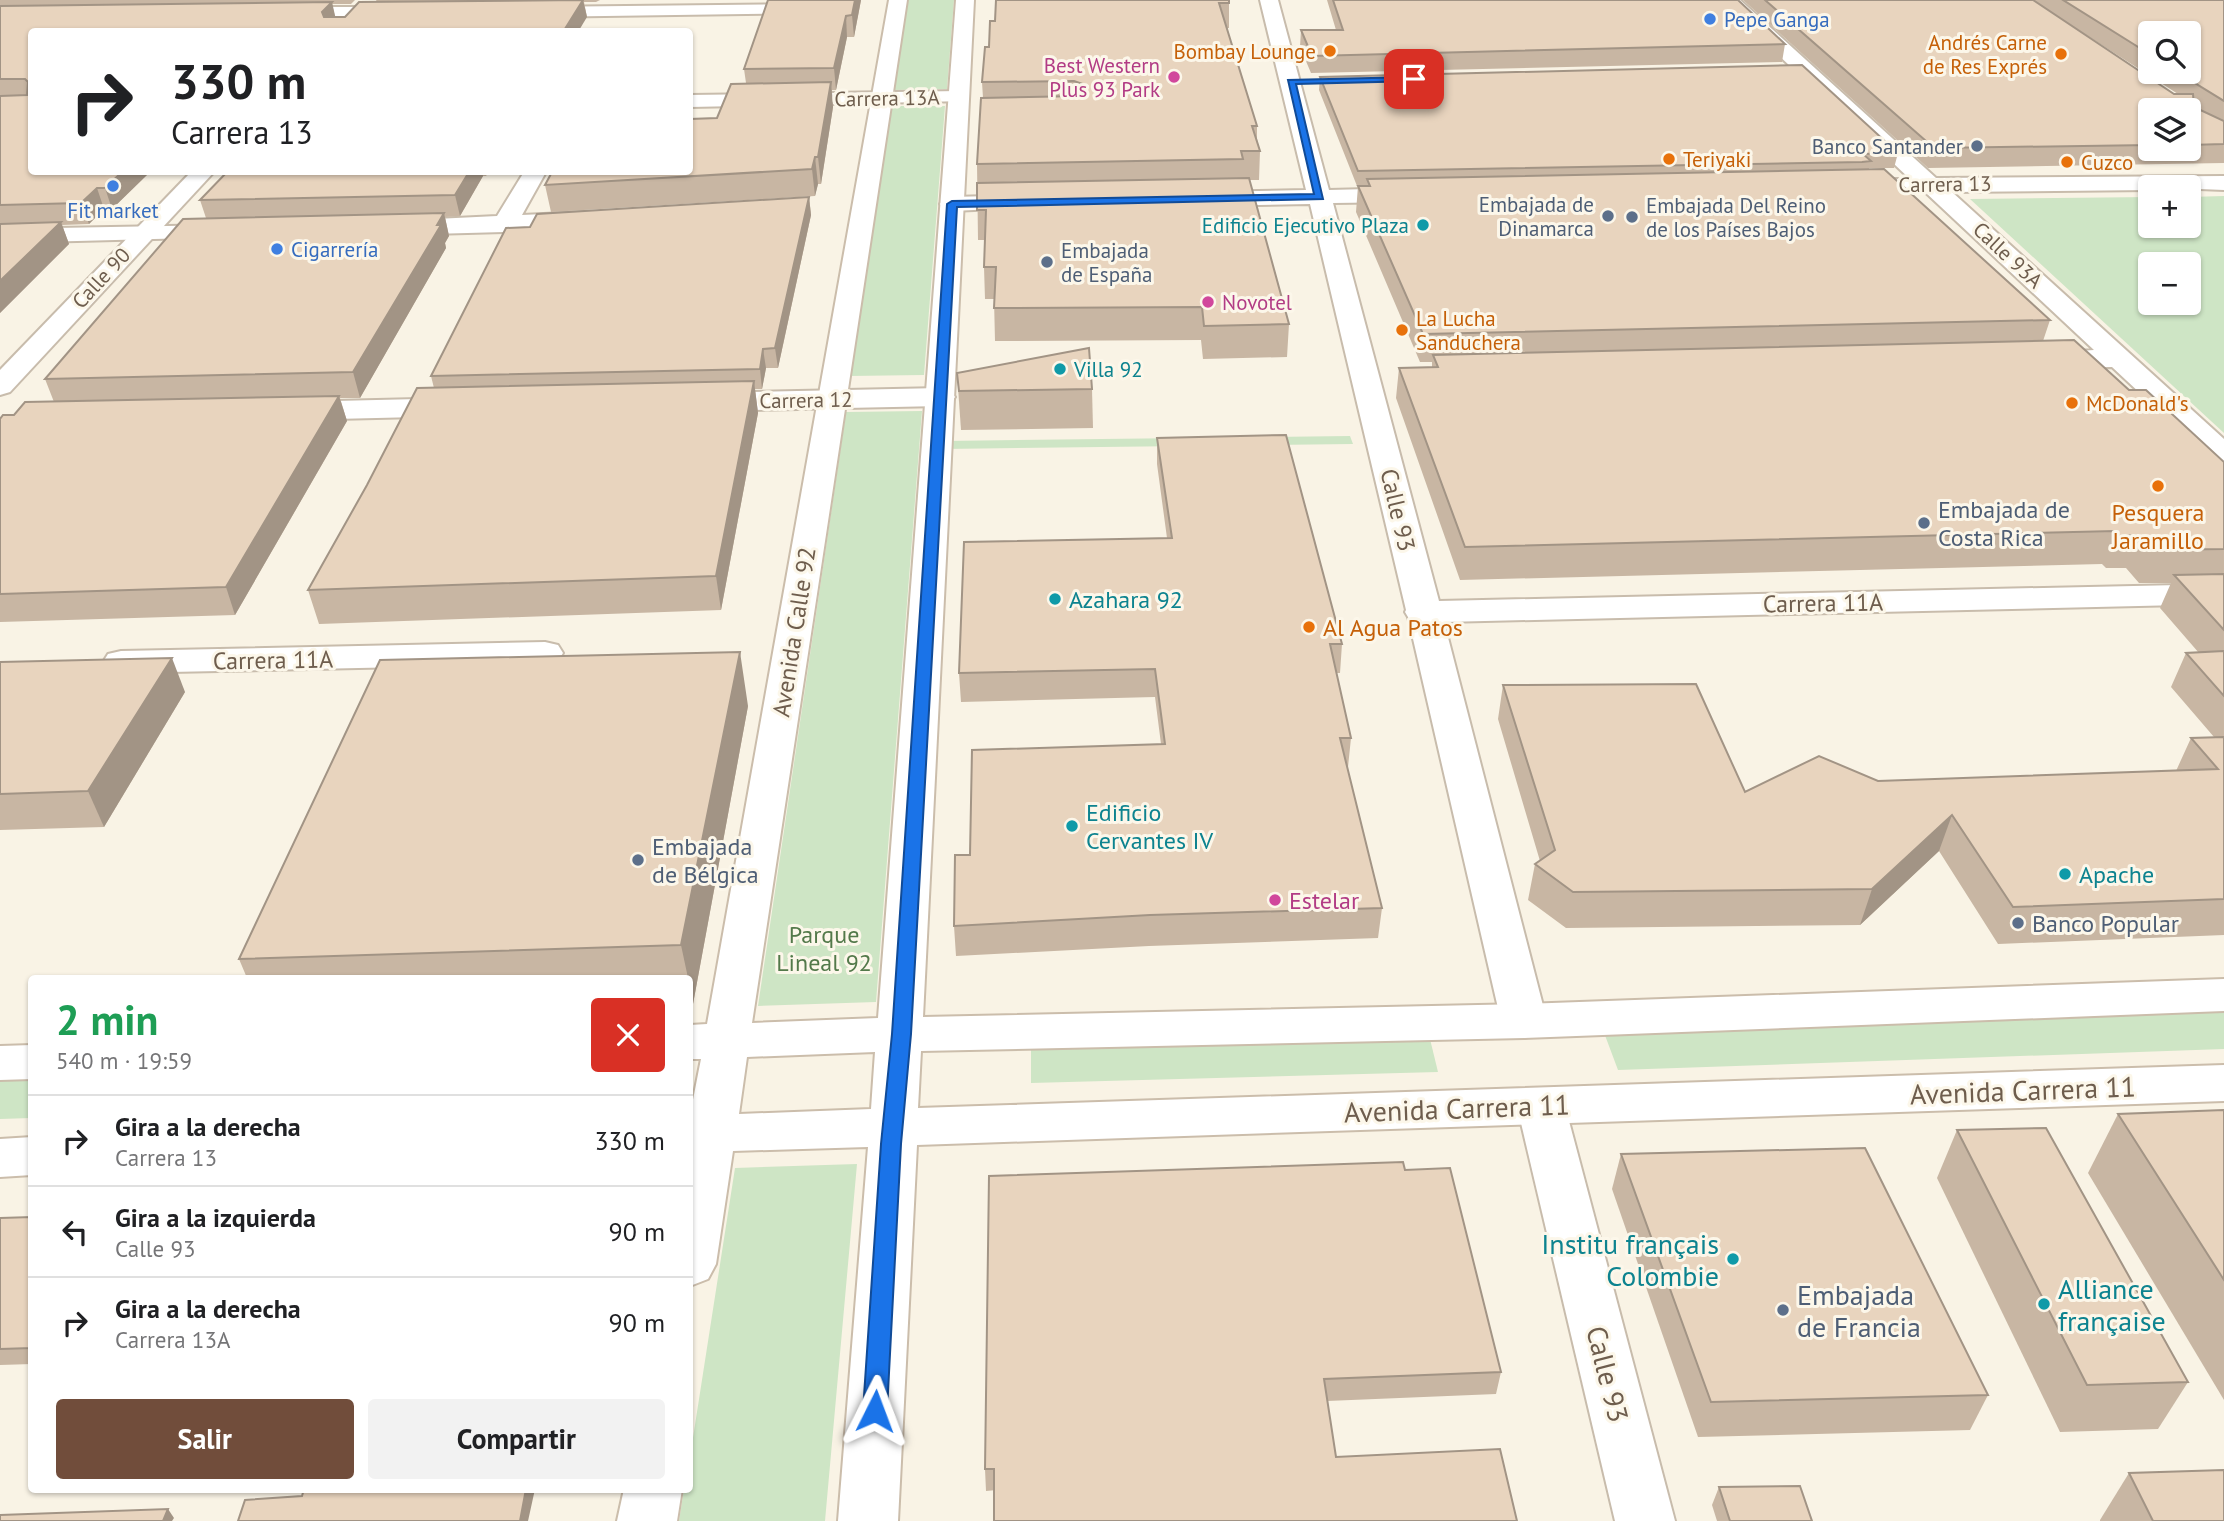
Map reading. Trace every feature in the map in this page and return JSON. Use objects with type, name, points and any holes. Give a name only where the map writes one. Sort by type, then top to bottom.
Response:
[{"type":"street","name":"Avenida Calle 92","points":[[693,1225],[708,1042],[832,400],[898,0]]},
{"type":"street","points":[[868,1521],[892,1126],[902,1034],[952,204],[965,111],[965,0]]},
{"type":"street","name":"Calle 93","points":[[1269,0],[1298,82],[1320,197],[1379,375],[1422,612],[1524,1021]]},
{"type":"street","name":"Calle 93A","points":[[1730,0],[2224,455]]},
{"type":"street","points":[[342,28],[362,6]]},
{"type":"street","points":[[258,13],[362,6],[424,12]]},
{"type":"street","points":[[519,12],[835,8]]},
{"type":"street","points":[[619,28],[629,11]]},
{"type":"street","points":[[1779,71],[1805,70]]},
{"type":"street","name":"Carrera 13A","points":[[693,101],[882,98],[965,111]]},
{"type":"street","name":"Calle 90","points":[[0,386],[200,175]]},
{"type":"street","points":[[504,225],[533,175]]},
{"type":"street","name":"Carrera 13","points":[[1826,186],[2224,183]]},
{"type":"street","points":[[1176,200],[1436,195]]},
{"type":"street","points":[[952,204],[1055,202]]},
{"type":"street","points":[[365,228],[504,225],[616,218]]},
{"type":"street","points":[[0,236],[239,232]]},
{"type":"street","points":[[2017,360],[2120,358]]},
{"type":"street","name":"Carrera 12","points":[[684,402],[941,397]]},
{"type":"street","points":[[261,411],[493,407]]},
{"type":"street","name":"Carrera 11A","points":[[1422,612],[2224,594]]},
{"type":"street","name":"Carrera 11A","points":[[83,662],[545,653]]},
{"type":"street","points":[[708,1042],[902,1034],[1524,1021],[2224,995]]},
{"type":"street","points":[[0,1063],[28,1062]]},
{"type":"street","name":"Avenida Carrera 11","points":[[700,1134],[2224,1083]]},
{"type":"street","name":"Calle 93","points":[[1541,1106],[1645,1521]]},
{"type":"street","points":[[0,1157],[28,1156]]},
{"type":"street","points":[[648,1521],[652,1493]]},
{"type":"green space","points":[[906,0],[954,0],[947,89],[892,90]]},
{"type":"green space","points":[[889,106],[945,106],[924,375],[849,376]]},
{"type":"green space","points":[[2224,196],[2224,433],[1970,199],[2138,197],[2138,238],[2201,238],[2201,197]]},
{"type":"green space","name":"Parque Lineal 92","points":[[922,411],[876,1002],[758,1006],[846,412]]},
{"type":"green space","points":[[1350,436],[1353,444],[944,449],[945,441]]},
{"type":"green space","points":[[2224,1009],[2224,1049],[1618,1070],[1603,1030]]},
{"type":"green space","points":[[1430,1039],[1438,1072],[1031,1083],[1031,1050]]},
{"type":"green space","points":[[0,1065],[28,1065],[28,1118],[0,1119]]},
{"type":"green space","points":[[857,1164],[825,1521],[679,1521],[683,1493],[693,1493],[693,1438],[735,1168]]},
{"type":"building","points":[[583,0],[566,28],[28,28],[28,82],[25,79],[0,79],[0,6],[332,2],[322,12],[324,17],[345,17],[359,2]]},
{"type":"building","points":[[768,0],[855,0],[852,15],[846,16],[834,68],[744,69]]},
{"type":"building","points":[[996,0],[1229,0],[1229,3],[1219,3],[1257,126],[1252,126],[1260,151],[1241,151],[1243,159],[977,164],[981,98],[1081,96],[1087,89],[1083,84],[1074,81],[982,82],[985,47],[989,47],[990,21],[995,21]]},
{"type":"building","points":[[1333,0],[1738,0],[1785,44],[1312,56],[1301,30],[1343,30]]},
{"type":"building","points":[[1765,0],[2033,0],[2138,70],[2138,84],[2159,84],[2174,94],[2193,94],[2193,98],[2138,98],[2138,145],[1934,148]]},
{"type":"building","points":[[2063,0],[2224,0],[2224,101],[2196,84],[2201,84],[2201,21],[2138,21],[2138,47]]},
{"type":"building","points":[[1802,65],[1898,153],[1863,154],[1871,161],[1862,162],[1358,171],[1320,77]]},
{"type":"building","points":[[28,82],[28,175],[119,175],[105,188],[97,188],[81,203],[0,205],[0,96],[27,95]]},
{"type":"building","points":[[831,82],[818,157],[815,157],[812,169],[545,185],[550,175],[693,175],[693,119],[717,118],[731,84]]},
{"type":"building","points":[[2201,110],[2224,121],[2224,144],[2201,145]]},
{"type":"building","points":[[1884,169],[2050,320],[1423,334],[1358,186],[1370,186],[1367,179]]},
{"type":"building","points":[[224,175],[467,175],[455,195],[200,200]]},
{"type":"building","points":[[1249,178],[1289,324],[1204,326],[1202,307],[994,308],[996,267],[984,267],[986,210],[977,210],[977,183]]},
{"type":"building","points":[[809,197],[775,348],[763,349],[760,369],[431,376],[506,228],[530,227],[537,214]]},
{"type":"building","points":[[444,213],[437,225],[441,225],[353,372],[45,379],[183,219]]},
{"type":"building","points":[[61,222],[0,281],[0,224]]},
{"type":"building","points":[[2074,340],[2129,390],[2146,390],[2224,462],[2224,549],[2152,550],[2139,535],[2119,536],[2115,531],[1465,547],[1399,368],[1438,367],[1433,355]]},
{"type":"building","points":[[1089,348],[1092,389],[959,391],[957,373]]},
{"type":"building","points":[[754,381],[716,576],[308,590],[417,388]]},
{"type":"building","points":[[339,396],[226,587],[0,594],[0,419],[3,415],[14,415],[25,402]]},
{"type":"building","points":[[1286,435],[1342,644],[1330,644],[1351,738],[1340,738],[1382,908],[1150,915],[954,926],[955,855],[970,855],[972,750],[1165,744],[1155,669],[959,673],[964,542],[1172,538],[1157,438]]},
{"type":"building","points":[[2224,574],[2224,630],[2174,575]]},
{"type":"building","points":[[2224,651],[2224,696],[2186,653]]},
{"type":"building","points":[[740,652],[681,945],[239,959],[380,660]]},
{"type":"building","points":[[172,658],[88,791],[0,794],[0,662]]},
{"type":"building","points":[[1696,684],[1745,792],[1819,756],[1878,781],[2218,769],[2191,738],[2224,737],[2224,899],[2013,907],[1952,815],[1872,889],[1573,892],[1535,864],[1555,850],[1503,685]]},
{"type":"building","points":[[2224,1110],[2224,1280],[2118,1114]]},
{"type":"building","points":[[2046,1128],[2188,1382],[2087,1385],[1957,1130]]},
{"type":"building","name":"Embajada de Francia","points":[[1865,1148],[1988,1395],[1711,1402],[1621,1154]]},
{"type":"building","points":[[1403,1162],[1405,1170],[1450,1168],[1501,1372],[1324,1379],[1336,1457],[1500,1449],[1517,1521],[994,1521],[994,1469],[985,1469],[989,1176]]},
{"type":"building","points":[[28,1217],[28,1348],[0,1349],[0,1218]]},
{"type":"building","points":[[2224,1470],[2224,1521],[2153,1521],[2129,1473]]},
{"type":"building","points":[[1800,1486],[1812,1521],[1730,1521],[1719,1487]]},
{"type":"building","points":[[303,1493],[525,1493],[520,1521],[238,1521],[245,1500],[302,1496]]},
{"type":"building","points":[[168,1509],[163,1521],[0,1521],[0,1515]]},
{"type":"place","name":"Pepe Ganga","points":[[1710,19]]},
{"type":"place","name":"Bombay Lounge","points":[[1330,51]]},
{"type":"place","name":"Andrés Carne de Res Exprés","points":[[2061,54]]},
{"type":"place","name":"Best Western Plus 93 Park","points":[[1174,77]]},
{"type":"place","name":"Banco Santander","points":[[1977,146]]},
{"type":"place","name":"Teriyaki","points":[[1669,159]]},
{"type":"place","name":"Cuzco","points":[[2067,162]]},
{"type":"place","name":"Fit market","points":[[113,186]]},
{"type":"place","name":"Embajada de Dinamarca","points":[[1608,216]]},
{"type":"place","name":"Embajada Del Reino de los Países Bajos","points":[[1632,217]]},
{"type":"place","name":"Edificio Ejecutivo Plaza","points":[[1423,225]]},
{"type":"place","name":"Cigarrería","points":[[277,249]]},
{"type":"place","name":"Embajada de España","points":[[1047,262]]},
{"type":"place","name":"Novotel","points":[[1208,302]]},
{"type":"place","name":"La Lucha Sanduchera","points":[[1402,330]]},
{"type":"place","name":"Villa 92","points":[[1060,369]]},
{"type":"place","name":"McDonald's","points":[[2072,403]]},
{"type":"place","name":"Pesquera Jaramillo","points":[[2158,486]]},
{"type":"place","name":"Embajada de Costa Rica","points":[[1924,523]]},
{"type":"place","name":"Azahara 92","points":[[1055,599]]},
{"type":"place","name":"Al Agua Patos","points":[[1309,627]]},
{"type":"place","name":"Edificio Cervantes IV","points":[[1072,826]]},
{"type":"place","name":"Embajada de Bélgica","points":[[638,860]]},
{"type":"place","name":"Apache","points":[[2065,874]]},
{"type":"place","name":"Estelar","points":[[1275,900]]},
{"type":"place","name":"Banco Popular","points":[[2018,923]]},
{"type":"place","name":"Institu français Colombie","points":[[1733,1259]]},
{"type":"place","name":"Alliance française","points":[[2044,1304]]},
{"type":"place","name":"Embajada de Francia","points":[[1783,1310]]},
{"type":"route","points":[[875,1411],[891,1144],[902,1034],[952,204],[1320,197],[1291,82],[1414,79]]}]
